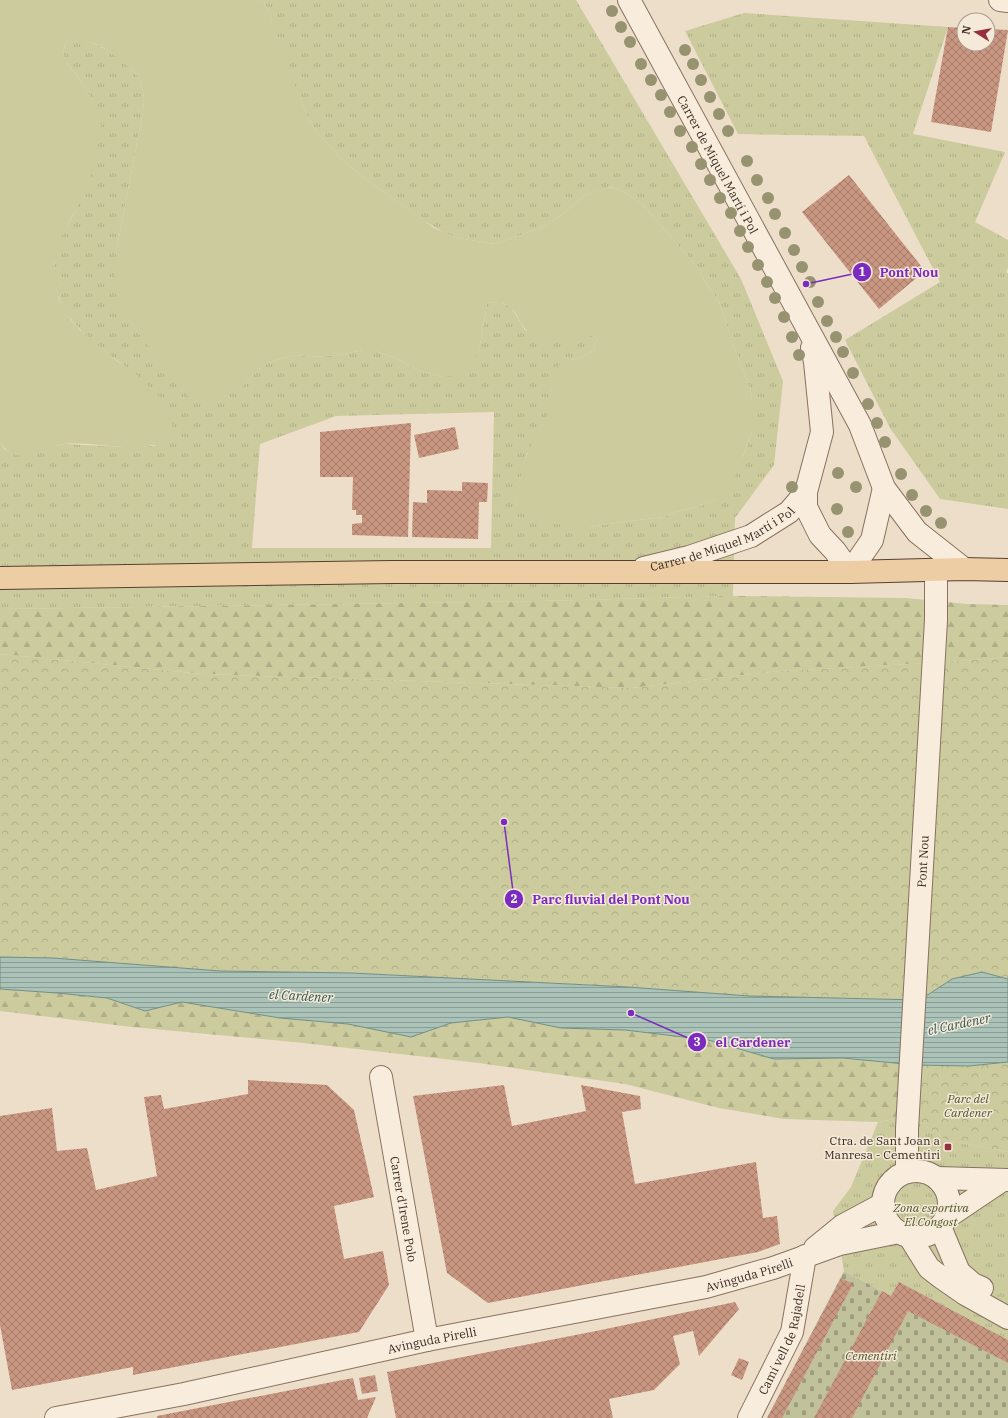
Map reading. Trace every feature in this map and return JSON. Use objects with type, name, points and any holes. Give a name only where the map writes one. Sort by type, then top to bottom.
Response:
[{"type":"main road","points":[[0,578],[392,572],[850,572],[964,569],[1008,570]]},
{"type":"street","name":"Carrer de Miquel Martí i Pol","points":[[629,0],[860,425],[884,488],[916,532],[964,569]]},
{"type":"street","points":[[1000,0],[1008,1]]},
{"type":"street","name":"Carrer de Miquel Martí i Pol","points":[[807,327],[815,362],[822,432],[806,492],[806,507],[820,536],[835,551],[850,572]]},
{"type":"street","points":[[850,572],[872,540],[884,488]]},
{"type":"street","name":"Carrer de Miquel Martí i Pol","points":[[630,572],[689,557],[751,536],[789,512],[806,492]]},
{"type":"street","name":"Pont Nou","points":[[907,1172],[909,1104],[936,620],[936,570]]},
{"type":"street","name":"Carrer d'Irene Polo","points":[[381,1077],[428,1340]]},
{"type":"street","points":[[1008,1302],[973,1284],[959,1272],[943,1223],[949,1208],[945,1187],[937,1178],[923,1171],[907,1172],[898,1176],[884,1193],[883,1204],[887,1220],[904,1234],[929,1268],[965,1294],[1008,1318]]},
{"type":"street","points":[[937,1178],[1004,1181]]},
{"type":"street","points":[[904,1234],[920,1237],[931,1234],[943,1223],[1004,1181]]},
{"type":"street","name":"Avinguda Pirelli","points":[[805,1256],[842,1226],[883,1204]]},
{"type":"street","name":"Avinguda Pirelli","points":[[56,1418],[184,1394],[428,1340],[706,1287],[773,1268],[840,1244],[904,1234]]},
{"type":"street","name":"Camí vell de Rajadell","points":[[749,1418],[792,1332],[805,1256]]},
{"type":"green space","points":[[0,0],[260,0],[269,11],[298,94],[308,118],[316,131],[341,159],[371,183],[434,228],[458,238],[495,244],[543,227],[564,213],[585,195],[610,187],[622,191],[634,198],[643,205],[699,269],[704,280],[719,302],[731,340],[751,393],[754,418],[752,431],[739,468],[728,490],[716,500],[664,517],[589,527],[572,527],[535,520],[526,515],[515,504],[518,488],[524,464],[533,441],[554,402],[551,389],[554,377],[559,365],[582,357],[594,350],[597,337],[582,336],[551,340],[536,337],[528,332],[512,309],[506,305],[498,303],[487,303],[478,352],[465,370],[455,376],[442,377],[418,370],[397,359],[374,350],[310,357],[298,355],[266,364],[245,384],[235,391],[214,401],[190,398],[174,381],[127,318],[119,305],[116,293],[116,253],[143,111],[144,97],[142,87],[134,72],[115,56],[96,44],[81,41],[65,43],[63,55],[93,101],[101,126],[88,185],[59,242],[54,265],[56,288],[59,299],[71,320],[80,330],[117,361],[135,373],[162,399],[173,421],[171,432],[166,442],[153,445],[127,447],[90,444],[64,444],[31,456],[18,456],[8,451],[0,442]]},
{"type":"green space","points":[[260,0],[576,0],[741,279],[783,381],[774,465],[735,518],[733,596],[541,601],[0,609],[0,442],[4,449],[14,454],[26,456],[64,444],[127,447],[155,446],[168,409],[151,389],[131,371],[89,338],[72,320],[59,299],[54,274],[58,243],[80,200],[91,174],[93,101],[63,55],[65,43],[74,40],[93,43],[117,56],[135,73],[142,87],[144,97],[143,111],[116,253],[127,318],[182,390],[224,397],[245,384],[266,364],[276,360],[298,355],[310,357],[339,355],[363,350],[374,350],[397,359],[418,370],[442,377],[478,352],[487,303],[499,302],[511,307],[525,330],[548,339],[586,335],[597,337],[594,350],[582,357],[571,360],[551,389],[555,402],[527,454],[515,504],[589,527],[664,517],[716,500],[743,457],[752,431],[751,393],[731,340],[719,302],[704,280],[699,269],[643,205],[622,191],[610,187],[585,195],[564,213],[543,227],[495,244],[458,238],[445,233],[424,221],[371,183],[341,159],[316,131],[308,118],[298,94],[268,10],[265,4]],"holes":[[[494,412],[491,548],[252,548],[260,444],[336,416]]]},
{"type":"green space","points":[[744,13],[948,27],[913,134],[1005,152],[975,222],[1008,240],[1008,268],[1006,272],[1008,273],[1008,509],[940,499],[890,428],[845,340],[940,282],[864,136],[738,134],[685,31]]},
{"type":"green space","points":[[733,596],[906,598],[967,604],[1008,605],[1008,657],[948,662],[780,671],[631,688],[203,674],[0,654],[0,609],[541,601]]},
{"type":"green space","points":[[0,654],[203,674],[631,688],[780,671],[948,662],[1008,657],[1008,979],[982,972],[952,979],[920,1000],[749,996],[628,987],[352,973],[220,971],[53,958],[0,957]]},
{"type":"green space","points":[[0,989],[107,998],[145,1011],[182,1002],[279,1018],[348,1024],[411,1037],[451,1023],[508,1017],[561,1028],[625,1030],[708,1040],[774,1059],[843,1058],[915,1065],[911,1116],[878,1122],[784,1119],[719,1108],[625,1084],[479,1063],[304,1043],[132,1027],[0,1011]]},
{"type":"green space","name":"Parc del Cardener","points":[[1008,1062],[1008,1152],[946,1140],[911,1116],[915,1065],[969,1066]]},
{"type":"green space","name":"Zona esportiva El Congost","points":[[911,1116],[946,1140],[1008,1152],[1008,1340],[899,1282],[891,1296],[844,1271],[833,1211],[851,1187],[878,1122]]},
{"type":"green space","name":"Cementiri","points":[[844,1271],[891,1296],[899,1282],[1008,1340],[1008,1418],[767,1418]]},
{"type":"water","points":[[0,957],[53,958],[220,971],[352,973],[628,987],[749,996],[920,1000],[952,979],[982,972],[1008,979],[1008,1062],[969,1066],[915,1065],[843,1058],[774,1059],[708,1040],[625,1030],[561,1028],[508,1017],[451,1023],[411,1037],[348,1024],[280,1018],[182,1002],[145,1011],[107,998],[0,989]]},
{"type":"building","points":[[948,27],[956,28],[956,52],[996,52],[996,29],[1008,30],[991,132],[931,122]]},
{"type":"building","points":[[849,175],[925,271],[879,309],[802,212]]},
{"type":"building","points":[[411,423],[408,537],[352,535],[352,524],[362,523],[362,515],[356,515],[356,510],[352,510],[353,477],[320,477],[320,432]]},
{"type":"building","points":[[455,427],[459,449],[419,458],[414,435]]},
{"type":"building","points":[[462,482],[488,483],[487,502],[479,502],[478,539],[412,537],[413,502],[427,503],[427,490],[462,491]]},
{"type":"building","points":[[248,1080],[327,1085],[354,1110],[374,1197],[334,1206],[344,1259],[383,1251],[389,1285],[359,1332],[133,1375],[133,1367],[12,1390],[0,1325],[0,1116],[52,1108],[57,1151],[87,1148],[96,1190],[157,1176],[144,1097],[161,1095],[164,1109],[248,1094]]},
{"type":"building","points":[[504,1085],[512,1126],[586,1111],[581,1085],[640,1096],[641,1109],[622,1112],[635,1184],[756,1162],[763,1218],[777,1216],[780,1244],[758,1252],[488,1303],[447,1273],[413,1096]]},
{"type":"building","points":[[841,1278],[853,1284],[782,1418],[767,1418]]},
{"type":"building","points":[[899,1282],[1008,1340],[1008,1363],[908,1311],[852,1418],[814,1418],[882,1291],[891,1296]]},
{"type":"building","points":[[735,1302],[739,1309],[699,1356],[693,1331],[673,1336],[680,1364],[654,1390],[609,1399],[613,1418],[396,1418],[387,1372]]},
{"type":"building","points":[[739,1358],[749,1362],[742,1380],[731,1375]]},
{"type":"building","points":[[375,1375],[378,1391],[362,1394],[359,1378]]},
{"type":"building","points":[[353,1378],[358,1400],[376,1397],[367,1418],[157,1418],[157,1416]]},
{"type":"place","name":"Pont Nou","points":[[806,284]]},
{"type":"place","name":"Parc fluvial del Pont Nou","points":[[504,822]]},
{"type":"place","name":"el Cardener","points":[[631,1013]]},
{"type":"place","name":"Ctra. de Sant Joan a Manresa - Cementiri","points":[[948,1147]]}]
